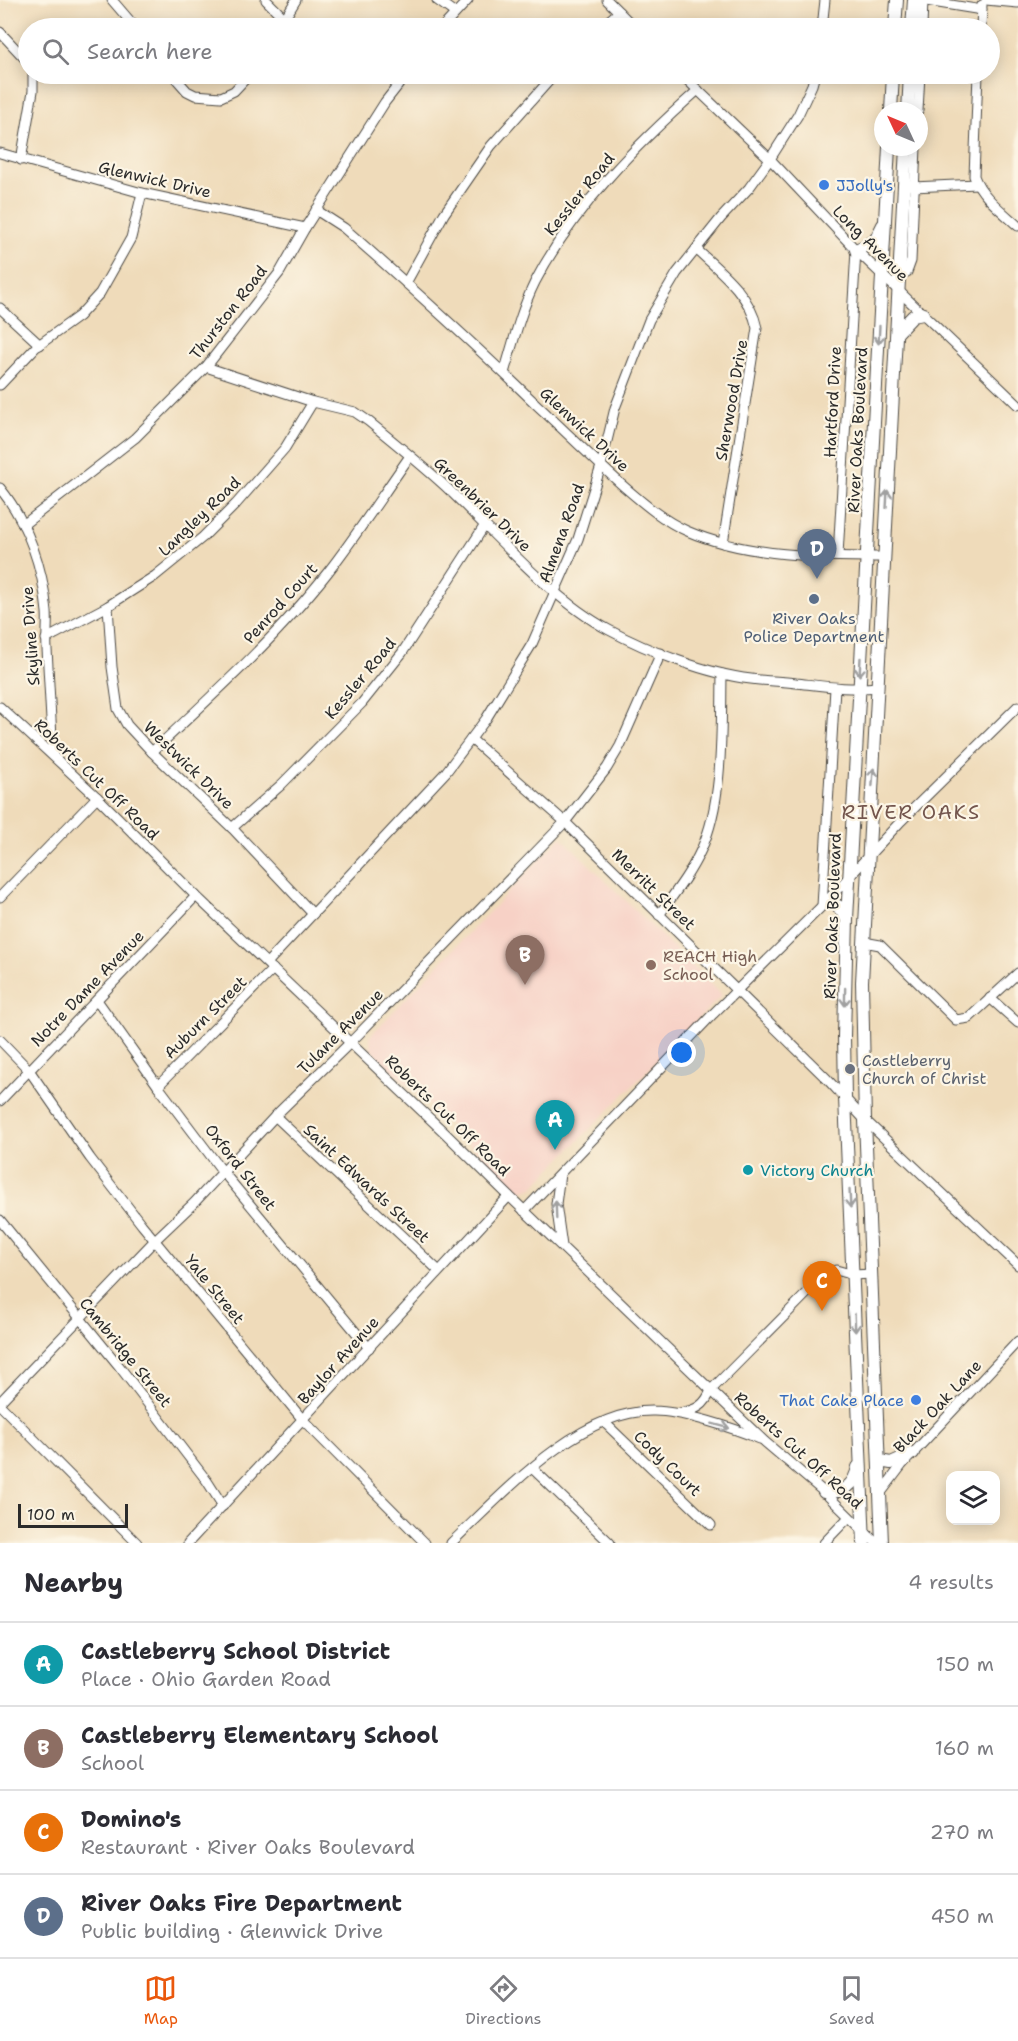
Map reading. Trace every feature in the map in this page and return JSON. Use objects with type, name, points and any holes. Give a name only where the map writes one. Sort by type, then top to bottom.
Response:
[{"type":"main road","points":[[896,18],[897,0]]},
{"type":"main road","points":[[913,18],[914,0]]},
{"type":"main road","points":[[891,102],[892,84]]},
{"type":"main road","points":[[909,102],[910,84]]},
{"type":"main road","name":"River Oaks Boulevard","points":[[864,1537],[844,1036],[847,919],[889,156]]},
{"type":"main road","name":"River Oaks Boulevard","points":[[882,1543],[862,1035],[864,946],[906,156]]},
{"type":"main road","points":[[856,250],[875,241],[885,221]]},
{"type":"main road","points":[[897,333],[913,316],[923,314]]},
{"type":"main road","points":[[855,777],[861,782],[857,829],[859,836],[867,836],[870,832]]},
{"type":"main road","points":[[849,894],[857,897],[859,901],[858,944],[864,946]]},
{"type":"main road","points":[[825,903],[838,906],[847,919]]},
{"type":"main road","points":[[859,1419],[877,1419]]},
{"type":"main road","points":[[879,1461],[891,1463],[913,1453]]},
{"type":"main road","points":[[824,1492],[837,1493],[851,1485],[861,1454]]},
{"type":"street","points":[[112,0],[127,18]]},
{"type":"street","points":[[266,0],[284,18]]},
{"type":"street","points":[[286,18],[296,0]]},
{"type":"street","points":[[437,0],[455,13]]},
{"type":"street","points":[[451,18],[468,0]]},
{"type":"street","points":[[607,0],[625,18]]},
{"type":"street","points":[[823,18],[825,0]]},
{"type":"street","points":[[922,18],[922,0],[957,8],[982,10]]},
{"type":"street","points":[[982,18],[985,0],[1018,3]]},
{"type":"street","points":[[612,18],[619,12]]},
{"type":"street","points":[[0,32],[18,51]]},
{"type":"street","points":[[21,160],[33,84]]},
{"type":"street","points":[[181,84],[195,95],[221,97],[234,91],[241,84]]},
{"type":"street","name":"Thurston Road","points":[[23,525],[135,438],[206,367],[280,272],[316,210],[385,102],[399,84]]},
{"type":"street","points":[[406,283],[444,214],[490,146],[546,84]]},
{"type":"street","name":"Long Avenue","points":[[692,84],[770,159],[882,277],[1018,405]]},
{"type":"street","name":"Almena Road","points":[[270,966],[313,914],[446,772],[471,739],[532,644],[578,539],[601,466],[615,408],[649,320],[677,273],[749,188],[770,159],[798,115],[813,84]]},
{"type":"street","points":[[918,102],[919,84]]},
{"type":"street","points":[[977,84],[973,168],[977,184],[1018,226]]},
{"type":"street","name":"Kessler Road","points":[[504,373],[522,314],[535,283],[565,231],[655,129],[698,90]]},
{"type":"street","name":"Glenwick Drive","points":[[0,153],[142,193],[305,228]]},
{"type":"street","name":"River Oaks Boulevard","points":[[900,275],[907,272],[911,261],[915,156]]},
{"type":"street","points":[[913,187],[977,184]]},
{"type":"street","points":[[0,385],[12,370],[40,345],[79,316],[100,293],[131,238],[142,193]]},
{"type":"street","name":"Glenwick Drive","points":[[316,210],[344,228],[504,373],[601,466],[669,523],[688,532],[723,543],[800,555],[884,557]]},
{"type":"street","name":"Sherwood Drive","points":[[696,249],[729,280],[751,308],[757,328],[723,543]]},
{"type":"street","name":"Hartford Drive","points":[[838,555],[856,250]]},
{"type":"street","points":[[0,308],[40,345]]},
{"type":"street","name":"Greenbrier Drive","points":[[206,367],[313,402],[355,412],[443,485],[556,592],[587,617],[608,630],[661,653],[722,674],[834,688],[878,687]]},
{"type":"street","name":"Langley Road","points":[[46,639],[108,606],[155,576],[203,537],[236,504],[285,448],[313,402]]},
{"type":"street","name":"Penrod Court","points":[[152,752],[223,686],[280,628],[328,572],[410,456]]},
{"type":"street","name":"Skyline Drive","points":[[0,488],[23,525],[36,555],[43,588],[47,614],[46,639],[53,755]]},
{"type":"street","name":"Kessler Road","points":[[232,828],[281,785],[362,703],[402,653],[485,525]]},
{"type":"street","name":"Westwick Drive","points":[[108,606],[112,667],[118,709],[127,725],[232,828],[313,914]]},
{"type":"street","name":"Tulane Avenue","points":[[0,1404],[275,1116],[351,1042],[565,822],[607,768],[620,746],[661,653]]},
{"type":"street","points":[[658,915],[684,881],[702,849],[712,818],[720,764],[722,674]]},
{"type":"street","points":[[825,903],[834,688]]},
{"type":"street","name":"Roberts Cut Off Road","points":[[0,707],[97,797],[196,896],[351,1042],[765,1442],[824,1492],[849,1517],[864,1537],[876,1543]]},
{"type":"street","points":[[524,1210],[825,903],[901,821],[1017,710]]},
{"type":"street","name":"Merritt Street","points":[[471,739],[565,822],[865,1120],[1018,1265]]},
{"type":"street","points":[[0,897],[97,797]]},
{"type":"street","name":"Notre Dame Avenue","points":[[0,1101],[196,896]]},
{"type":"street","points":[[864,946],[880,945],[956,1020],[969,1018],[1018,973]]},
{"type":"street","name":"Auburn Street","points":[[158,1086],[270,966]]},
{"type":"street","points":[[990,998],[1018,1023]]},
{"type":"street","name":"Oxford Street","points":[[97,1000],[223,1172],[369,1348]]},
{"type":"street","name":"Yale Street","points":[[0,1040],[29,1070],[90,1158],[303,1420],[425,1543]]},
{"type":"street","name":"Saint Edwards Street","points":[[275,1116],[440,1271]]},
{"type":"street","points":[[560,1173],[556,1204],[562,1246]]},
{"type":"street","name":"Baylor Avenue","points":[[188,1543],[509,1196]]},
{"type":"street","name":"Cambridge Street","points":[[0,1220],[133,1383],[207,1481],[223,1506]]},
{"type":"street","points":[[675,1413],[695,1410],[707,1401],[711,1390],[828,1272],[836,1270],[854,1275],[872,1274]]},
{"type":"street","name":"Black Oak Lane","points":[[880,1494],[913,1453],[1018,1341]]},
{"type":"street","points":[[0,1404],[137,1543]]},
{"type":"street","points":[[451,1543],[532,1468],[560,1446],[604,1422],[654,1410],[675,1413],[742,1432],[765,1442]]},
{"type":"street","name":"Cody Court","points":[[604,1422],[711,1525]]},
{"type":"street","points":[[532,1468],[610,1543]]},
{"type":"street","points":[[824,1543],[849,1517]]},
{"type":"shaded area","points":[[561,837],[722,995],[533,1187],[520,1192],[371,1050],[370,1036]]},
{"type":"place","name":"JJolly's","points":[[824,185]]},
{"type":"place","name":"River Oaks Fire Department","points":[[817,579]]},
{"type":"place","name":"River Oaks Police Department","points":[[814,599]]},
{"type":"place","name":"REACH High School","points":[[651,965]]},
{"type":"place","name":"Castleberry Elementary School","points":[[525,985]]},
{"type":"place","name":"Castleberry Church of Christ","points":[[850,1069]]},
{"type":"place","name":"Castleberry School District","points":[[555,1150]]},
{"type":"place","name":"Victory Church","points":[[748,1170]]},
{"type":"place","name":"Domino's","points":[[822,1311]]},
{"type":"place","name":"That Cake Place","points":[[916,1400]]},
{"type":"district","name":"RIVER OAKS","points":[[911,812]]}]
